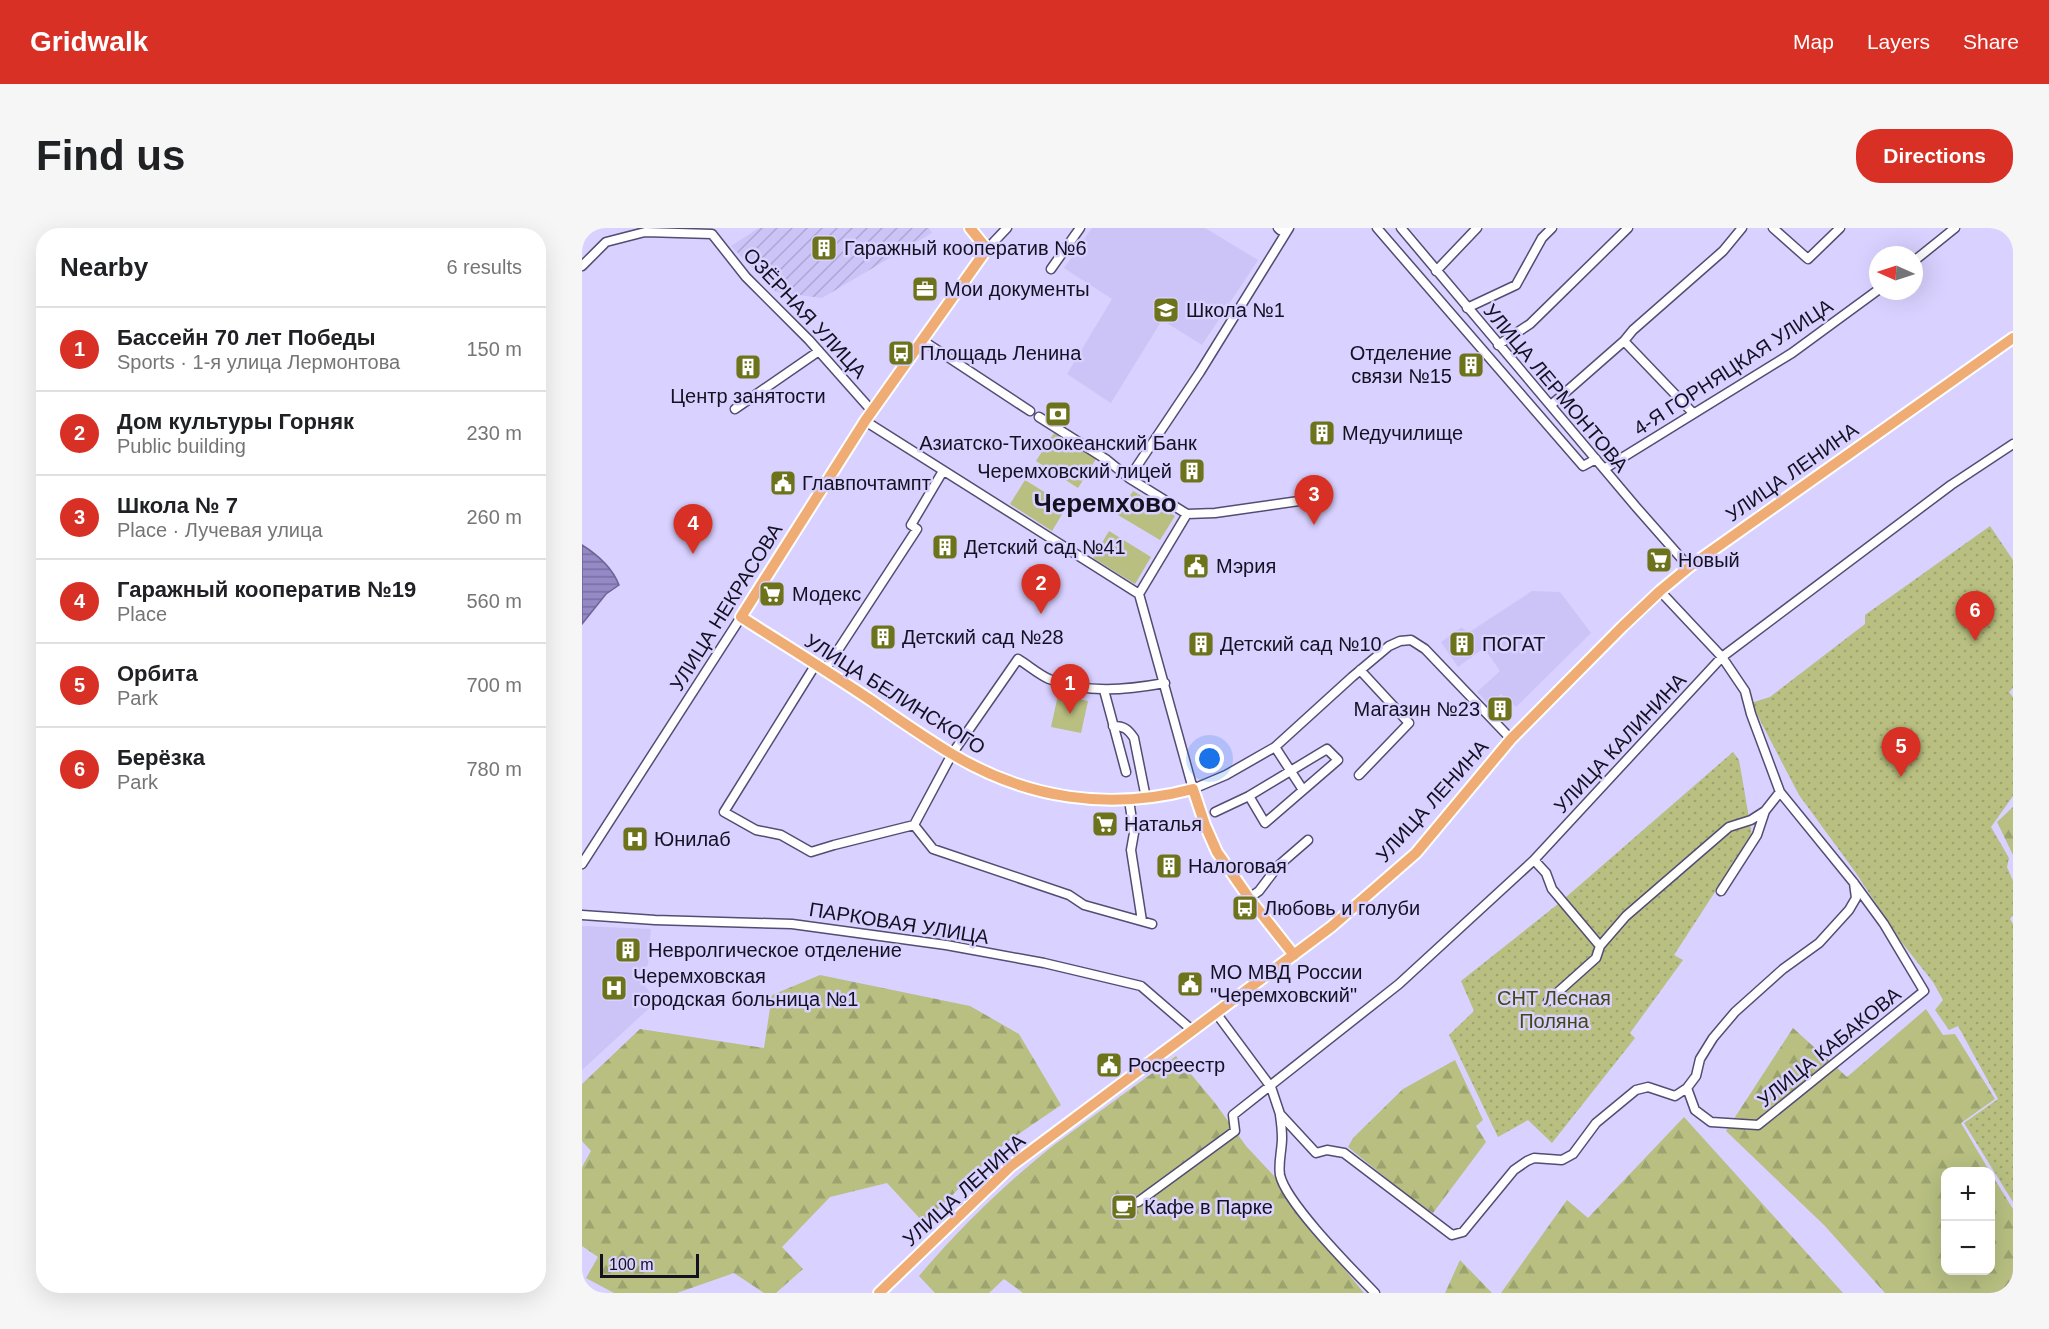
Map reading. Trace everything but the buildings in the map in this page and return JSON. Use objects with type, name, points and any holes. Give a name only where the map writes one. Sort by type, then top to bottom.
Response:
[{"type":"main road","points":[[970,228],[987,249]]},
{"type":"main road","name":"УЛИЦА НЕКРАСОВА","points":[[741,617],[865,421],[987,249]]},
{"type":"main road","name":"УЛИЦА ЛЕНИНА","points":[[879,1293],[1011,1166],[1331,927],[1416,853],[1511,739],[1660,591],[1689,567],[2013,338]]},
{"type":"main road","name":"УЛИЦА БЕЛИНСКОГО","points":[[741,617],[952,754],[983,771],[1046,793],[1071,798],[1129,800],[1164,796],[1193,789]]},
{"type":"main road","points":[[1193,789],[1217,852],[1249,898],[1294,955]]},
{"type":"street","name":"УЛИЦА НЕКРАСОВА","points":[[987,249],[1007,228]]},
{"type":"street","points":[[1051,269],[1080,228]]},
{"type":"street","points":[[1129,478],[1200,372],[1288,228]]},
{"type":"street","points":[[1377,228],[1583,466],[1596,459]]},
{"type":"street","name":"УЛИЦА ЛЕРМОНТОВА","points":[[1401,228],[1498,345],[1689,567]]},
{"type":"street","points":[[1436,271],[1477,228]]},
{"type":"street","points":[[1467,308],[1516,285],[1542,238],[1552,228]]},
{"type":"street","points":[[1498,345],[1530,324],[1628,228]]},
{"type":"street","points":[[1551,405],[1723,251],[1742,228]]},
{"type":"street","points":[[1773,228],[1808,259],[1839,228]]},
{"type":"street","points":[[1923,254],[1955,228]]},
{"type":"street","name":"ОЗЁРНАЯ УЛИЦА","points":[[582,266],[606,243],[648,230],[712,234],[746,277],[819,351],[872,411]]},
{"type":"street","name":"4-Я ГОРНЯЦКАЯ УЛИЦА","points":[[1604,469],[1792,353],[1869,297]]},
{"type":"street","points":[[922,340],[1030,411]]},
{"type":"street","points":[[1624,341],[1693,413]]},
{"type":"street","points":[[735,410],[819,351]]},
{"type":"street","points":[[1039,417],[1187,514],[1215,513],[1327,497]]},
{"type":"street","points":[[865,421],[1139,594],[1193,789]]},
{"type":"street","name":"УЛИЦА КАЛИНИНА","points":[[1138,1202],[1235,1131],[1233,1115],[1399,984],[1534,860],[1722,657],[1951,485],[2013,444]]},
{"type":"street","points":[[943,471],[911,525],[917,530],[820,667],[724,812],[756,830],[781,834],[811,852],[914,825],[952,754],[1017,659],[1047,678],[1070,685],[1104,690],[1134,689],[1165,683]]},
{"type":"street","points":[[1139,594],[1187,514]]},
{"type":"street","points":[[1280,1114],[1316,1153],[1327,1150],[1344,1153],[1452,1234],[1458,1234],[1463,1232],[1514,1170],[1534,1158],[1562,1160],[1573,1154],[1596,1123],[1636,1090],[1648,1087],[1675,1096],[1687,1088],[1696,1076],[1700,1059],[1713,1038],[1736,1012],[1783,969],[1819,943],[1849,910],[1856,898],[1854,883],[1780,792],[1751,714],[1745,691],[1722,657],[1660,591]]},
{"type":"street","name":"УЛИЦА НЕКРАСОВА","points":[[583,866],[741,617]]},
{"type":"street","name":"УЛИЦА БЕЛИНСКОГО","points":[[1193,789],[1226,775],[1275,747],[1360,670],[1389,646],[1400,641],[1411,640],[1425,649],[1511,739]]},
{"type":"street","points":[[1359,775],[1409,723],[1360,670]]},
{"type":"street","points":[[1104,690],[1126,772]]},
{"type":"street","points":[[1113,726],[1128,729],[1134,738],[1146,798]]},
{"type":"street","points":[[1275,747],[1303,790]]},
{"type":"street","points":[[1215,812],[1249,796],[1327,749],[1338,760],[1265,823],[1249,796]]},
{"type":"street","points":[[1548,1001],[1596,958],[1600,946],[1626,916],[1729,827],[1751,820],[1765,811],[1780,792]]},
{"type":"street","points":[[1129,800],[1134,833],[1131,850],[1142,921]]},
{"type":"street","points":[[1721,891],[1757,835],[1765,811]]},
{"type":"street","points":[[914,825],[933,849],[1068,895],[1084,905],[1152,924]]},
{"type":"street","points":[[1249,898],[1259,891],[1278,866],[1308,840]]},
{"type":"street","points":[[1534,860],[1546,873],[1552,889],[1600,946]]},
{"type":"street","name":"УЛИЦА КАБАКОВА","points":[[1687,1088],[1695,1110],[1711,1122],[1758,1125],[1924,991],[1884,924],[1854,883]]},
{"type":"street","name":"ПАРКОВАЯ УЛИЦА","points":[[582,915],[655,920],[792,924],[946,945],[1044,963],[1142,986],[1192,1030]]},
{"type":"street","points":[[1216,1013],[1271,1087],[1280,1114],[1282,1137],[1280,1173],[1283,1183],[1325,1239],[1375,1293]]},
{"type":"shaded area","points":[[759,228],[929,228],[932,233],[822,298],[776,292],[731,246]]},
{"type":"shaded area","name":"Школа №1","points":[[1092,228],[1205,228],[1258,260],[1202,345],[1162,320],[1111,403],[1067,374],[1112,299],[1064,268]]},
{"type":"shaded area","points":[[582,545],[604,562],[619,585],[606,594],[582,624]]},
{"type":"shaded area","points":[[1532,591],[1560,592],[1591,633],[1516,707],[1501,694],[1489,704],[1477,692],[1500,671],[1484,648],[1458,667],[1441,642],[1462,627],[1468,633]]},
{"type":"shaded area","name":"Черемховская городская больница №1","points":[[582,926],[651,929],[648,965],[636,975],[657,1001],[582,1070]]},
{"type":"green space","points":[[1054,433],[1096,459],[1078,488],[1036,461]]},
{"type":"green space","points":[[1025,480],[1067,506],[1052,531],[1010,504]]},
{"type":"green space","points":[[1133,491],[1175,516],[1160,540],[1118,515]]},
{"type":"green space","points":[[1990,526],[2013,560],[2013,688],[2009,692],[2013,697],[2013,796],[1991,827],[2009,858],[2007,867],[2013,881],[2013,915],[2010,919],[2013,924],[2013,1202],[1995,1173],[1995,1167],[1991,1167],[1964,1123],[1998,1099],[1958,1026],[1949,1030],[1935,1010],[1943,1000],[1933,982],[1899,939],[1856,873],[1799,795],[1751,703],[1770,697],[1865,624],[1865,615]]},
{"type":"green space","points":[[1109,531],[1151,557],[1135,584],[1093,558]]},
{"type":"green space","points":[[1058,695],[1088,701],[1081,733],[1051,727]]},
{"type":"green space","name":"СНТ Лесная Поляна","points":[[1733,752],[1739,760],[1752,835],[1674,955],[1683,960],[1630,1033],[1635,1038],[1552,1143],[1528,1120],[1498,1137],[1449,1035],[1474,1011],[1461,981],[1558,904]]},
{"type":"green space","points":[[2013,807],[2013,855],[1997,822]]},
{"type":"green space","points":[[820,975],[970,1006],[1019,1034],[1061,1105],[1004,1144],[924,1223],[887,1183],[830,1197],[782,1247],[803,1269],[776,1293],[764,1293],[734,1273],[677,1293],[614,1293],[586,1278],[598,1257],[582,1246],[582,1167],[591,1151],[582,1141],[582,1084],[640,1029],[764,1048],[772,995]]},
{"type":"green space","points":[[1926,1009],[1943,1035],[1955,1034],[1995,1099],[1961,1123],[1987,1167],[1941,1167],[1941,1275],[1995,1275],[1995,1180],[2013,1209],[2013,1293],[1885,1293],[1824,1225],[1726,1131],[1793,1028],[1847,1077]]},
{"type":"green space","points":[[1176,1056],[1215,1103],[1246,1146],[1274,1176],[1291,1204],[1364,1293],[1023,1293],[1004,1279],[989,1293],[935,1293],[919,1276],[983,1207],[1036,1159]]},
{"type":"green space","points":[[1455,1060],[1483,1120],[1476,1126],[1486,1142],[1433,1213],[1418,1204],[1348,1147],[1353,1138],[1403,1089]]},
{"type":"green space","points":[[1684,1117],[1843,1293],[1501,1293],[1567,1200],[1588,1218]]},
{"type":"green space","points":[[1460,1260],[1492,1293],[1445,1293]]},
{"type":"waterway","points":[[582,241],[592,228]]},
{"type":"place","name":"Гаражный кооператив №6","points":[[824,248]]},
{"type":"place","name":"Мои документы","points":[[925,289]]},
{"type":"place","name":"Школа №1","points":[[1166,310]]},
{"type":"place","name":"Площадь Ленина","points":[[901,353]]},
{"type":"place","name":"Отделение связи №15","points":[[1471,365]]},
{"type":"place","name":"Центр занятости","points":[[748,367]]},
{"type":"place","name":"Азиатско-Тихоокеанский Банк","points":[[1058,414]]},
{"type":"place","name":"Медучилище","points":[[1322,433]]},
{"type":"place","name":"Черемховский лицей","points":[[1192,471]]},
{"type":"place","name":"Главпочтампт","points":[[783,483]]},
{"type":"place","name":"Школа № 7","points":[[1314,525]]},
{"type":"place","name":"Детский сад №41","points":[[945,547]]},
{"type":"place","name":"Гаражный кооператив №19","points":[[693,554]]},
{"type":"place","name":"Новый","points":[[1659,560]]},
{"type":"place","name":"Мэрия","points":[[1196,566]]},
{"type":"place","name":"Модекс","points":[[772,594]]},
{"type":"place","name":"Дом культуры Горняк","points":[[1041,614]]},
{"type":"place","name":"Детский сад №28","points":[[883,637]]},
{"type":"place","name":"Берёзка","points":[[1975,641]]},
{"type":"place","name":"Детский сад №10","points":[[1201,644]]},
{"type":"place","name":"ПОГАТ","points":[[1462,644]]},
{"type":"place","name":"Магазин №23","points":[[1500,709]]},
{"type":"place","name":"Бассейн 70 лет Победы","points":[[1070,714]]},
{"type":"place","name":"Орбита","points":[[1901,777]]},
{"type":"place","name":"Наталья","points":[[1105,824]]},
{"type":"place","name":"Юнилаб","points":[[635,839]]},
{"type":"place","name":"Налоговая","points":[[1169,866]]},
{"type":"place","name":"Любовь и голуби","points":[[1245,908]]},
{"type":"place","name":"Невролгическое отделение","points":[[628,950]]},
{"type":"place","name":"МО МВД России \"Черемховский\"","points":[[1190,984]]},
{"type":"place","name":"Черемховская городская больница №1","points":[[614,988]]},
{"type":"place","name":"Росреестр","points":[[1109,1065]]},
{"type":"place","name":"Кафе в Парке","points":[[1124,1207]]},
{"type":"district","name":"Черемхово","points":[[1105,503]]}]
